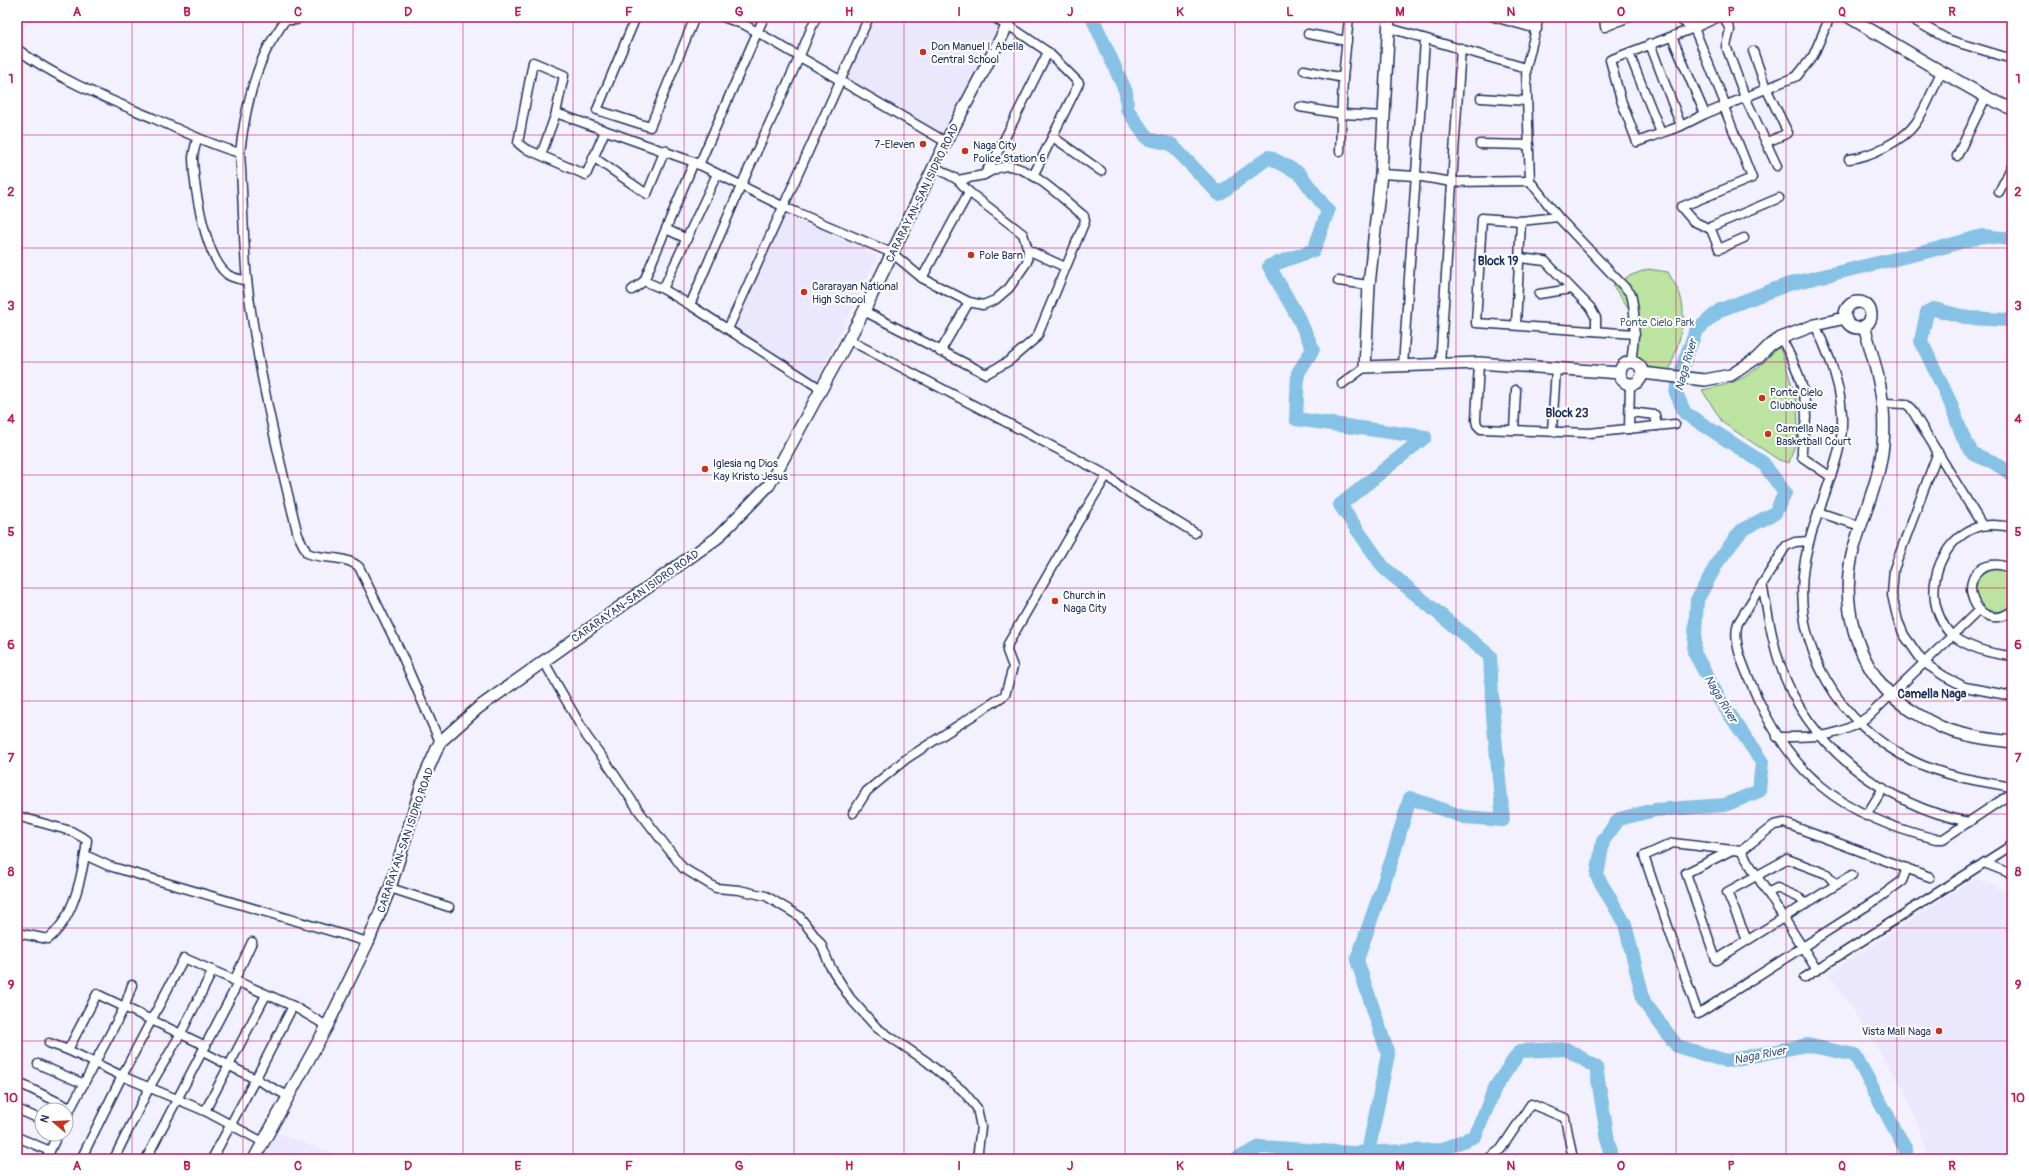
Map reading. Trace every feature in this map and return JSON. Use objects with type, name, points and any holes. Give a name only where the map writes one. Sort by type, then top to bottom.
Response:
[{"type":"main road","points":[[996,17],[1010,21]]},
{"type":"main road","points":[[1849,17],[1941,72],[1986,97],[2012,109]]},
{"type":"main road","name":"CARARAYAN-SAN ISIDRO ROAD","points":[[254,1159],[327,1026],[368,942],[390,888],[424,778],[440,742],[478,708],[543,660],[717,538],[769,485],[849,340],[946,142],[1010,21]]},
{"type":"main road","points":[[1389,22],[1381,174],[1369,285],[1366,367],[1479,363],[1620,373]]},
{"type":"main road","points":[[1859,302],[1863,303],[1870,310],[1867,323],[1864,326],[1852,327],[1845,318],[1845,313],[1850,305],[1859,302]]},
{"type":"main road","points":[[1642,373],[1698,379],[1715,379],[1731,375],[1748,365],[1770,345],[1781,338],[1815,325],[1845,318]]},
{"type":"main road","points":[[1864,326],[1880,378],[1884,403],[1883,444],[1880,465],[1860,526],[1848,579],[1850,612],[1854,634],[1867,663],[1891,695],[1921,716],[1942,727],[1963,734],[2012,742]]},
{"type":"main road","points":[[1631,363],[1638,365],[1642,373],[1639,381],[1630,384],[1624,382],[1620,373],[1625,364],[1631,363]]},
{"type":"street","points":[[636,17],[597,110],[650,127],[695,17]]},
{"type":"street","points":[[723,17],[745,25],[758,32],[799,58],[946,142]]},
{"type":"street","points":[[632,290],[644,281],[666,229],[764,17]]},
{"type":"street","points":[[690,305],[816,17]]},
{"type":"street","points":[[728,329],[869,17]]},
{"type":"street","points":[[1340,152],[1343,78],[1349,17]]},
{"type":"street","points":[[1539,17],[1526,68],[1530,181],[1558,217],[1631,294],[1635,311],[1635,334],[1631,363]]},
{"type":"street","points":[[1604,17],[1605,27],[1629,17]]},
{"type":"street","points":[[1676,17],[1694,28],[1724,101],[1724,107],[1752,178],[1681,207],[1693,221],[1710,227],[1779,198]]},
{"type":"street","points":[[1719,17],[1672,37],[1610,60],[1621,100],[1637,142],[1681,126],[1705,114],[1797,76],[1807,65],[1830,17]]},
{"type":"street","points":[[1724,17],[1730,30],[1726,46],[1745,97],[1777,166]]},
{"type":"street","points":[[1908,17],[1949,40],[2012,59]]},
{"type":"street","points":[[1498,18],[1537,29]]},
{"type":"street","points":[[296,20],[285,20],[267,49],[258,71],[243,126],[240,153],[247,280],[265,400],[301,544],[307,553],[313,556],[353,562],[359,567],[400,651],[440,742]]},
{"type":"street","points":[[1010,21],[1048,52],[1079,83],[1032,176]]},
{"type":"street","points":[[1389,22],[1425,40],[1461,48],[1526,68]]},
{"type":"street","points":[[1308,34],[1347,41]]},
{"type":"street","points":[[1672,37],[1705,114]]},
{"type":"street","points":[[1403,366],[1425,40]]},
{"type":"street","points":[[1650,44],[1681,126]]},
{"type":"street","points":[[1440,364],[1461,48]]},
{"type":"street","points":[[17,49],[50,71],[83,88],[197,138],[240,153]]},
{"type":"street","points":[[1753,51],[1766,88],[1788,133],[1767,142]]},
{"type":"street","points":[[984,174],[997,154],[1048,52]]},
{"type":"street","points":[[1629,53],[1661,133]]},
{"type":"street","points":[[541,156],[556,113],[564,75],[533,62],[518,143],[524,148],[541,156],[586,175],[605,130]]},
{"type":"street","points":[[1304,70],[1343,78]]},
{"type":"street","points":[[1849,159],[1872,154],[1912,128],[1941,72]]},
{"type":"street","points":[[1957,156],[1986,97]]},
{"type":"street","points":[[1481,98],[1528,101]]},
{"type":"street","points":[[1300,107],[1342,114],[1384,116]]},
{"type":"street","points":[[556,113],[665,150],[697,164],[784,206],[892,253],[922,278],[969,302],[983,305],[995,300],[1009,288],[1026,262],[1028,250],[1023,234],[970,192],[958,180],[934,167]]},
{"type":"street","points":[[1053,137],[1101,171]]},
{"type":"street","points":[[197,138],[193,158],[195,181],[208,242],[218,263],[228,275],[247,280]]},
{"type":"street","points":[[1480,144],[1529,145]]},
{"type":"street","points":[[593,157],[647,194],[665,150]]},
{"type":"street","points":[[864,311],[940,352],[986,374],[1009,361],[1037,337],[1085,221],[1084,216],[1032,176],[1016,168],[1006,166],[994,169],[984,174],[958,180]]},
{"type":"street","points":[[1999,192],[2012,166]]},
{"type":"street","points":[[663,289],[717,174]]},
{"type":"street","points":[[1381,174],[1416,176],[1452,182],[1530,181]]},
{"type":"street","points":[[922,278],[970,192]]},
{"type":"street","points":[[1558,217],[1521,221],[1482,218],[1476,323],[1635,334]]},
{"type":"street","points":[[1516,325],[1521,221]]},
{"type":"street","points":[[1710,227],[1719,249],[1744,238]]},
{"type":"street","points":[[666,229],[687,239]]},
{"type":"street","points":[[1028,250],[1065,267]]},
{"type":"street","points":[[1520,258],[1545,261],[1590,307],[1596,318],[1596,331]]},
{"type":"street","points":[[644,281],[663,289],[690,305],[822,389]]},
{"type":"street","points":[[1338,281],[1369,285]]},
{"type":"street","points":[[1539,294],[1571,289]]},
{"type":"street","points":[[940,352],[969,302]]},
{"type":"street","points":[[1815,325],[1835,372],[1841,406],[1841,426],[1838,452],[1831,478],[1809,541],[1802,598],[1807,631],[1819,669],[1840,702],[1859,723],[1882,742],[1912,761],[1955,777],[2012,787]]},
{"type":"street","points":[[1781,338],[1801,378],[1806,415],[1805,428],[1801,443],[1802,457],[1831,478]]},
{"type":"street","points":[[849,340],[1107,476],[1123,489],[1195,533]]},
{"type":"street","points":[[1479,363],[1477,425],[1481,429],[1589,433],[1675,424]]},
{"type":"street","points":[[1342,384],[1366,367]]},
{"type":"street","points":[[1552,431],[1556,369]]},
{"type":"street","points":[[1629,429],[1630,384]]},
{"type":"street","points":[[1514,430],[1516,390]]},
{"type":"street","points":[[1884,403],[1906,404],[1910,406],[1982,525]]},
{"type":"street","points":[[1630,412],[1650,413],[1655,415],[1657,426]]},
{"type":"street","points":[[1938,452],[1894,569],[1892,596],[1898,621],[1904,635],[1924,662],[1944,676],[1965,687],[2012,696]]},
{"type":"street","points":[[853,813],[867,791],[906,760],[1005,695],[1013,667],[1007,651],[1008,644],[1077,524],[1107,476]]},
{"type":"street","points":[[1818,512],[1860,526]]},
{"type":"street","points":[[2010,524],[1982,525],[1963,535],[1946,550],[1938,565],[1933,585],[1936,608],[1943,624],[1952,635],[1973,647],[1996,654],[2012,656]]},
{"type":"street","points":[[1809,541],[1795,542],[1786,546],[1735,630],[1740,652],[1760,707],[1790,756],[1809,776],[1836,799],[1866,816],[1913,833],[1936,839],[1943,839],[2012,793]]},
{"type":"street","points":[[2011,614],[1993,616],[1979,610],[1971,597],[1970,589],[1976,575],[1988,566],[2003,566],[2012,570]]},
{"type":"street","points":[[1762,584],[1780,665],[1794,697],[1814,730],[1836,754],[1864,777],[1883,788],[1937,813],[1969,822]]},
{"type":"street","points":[[1777,737],[1821,737],[1837,733],[1859,723],[1891,695],[1979,610]]},
{"type":"street","points":[[543,660],[587,737],[639,811],[683,868],[716,888],[739,890],[766,896],[799,916],[821,944],[830,966],[850,998],[877,1028],[926,1061],[963,1091],[978,1108],[981,1127],[977,1159]]},
{"type":"street","points":[[1866,816],[1883,788]]},
{"type":"street","points":[[17,816],[71,831],[87,840],[86,855],[79,885],[59,930],[48,939],[17,933]]},
{"type":"street","points":[[1907,868],[1902,881],[1698,1014],[1644,856],[1673,843],[1742,851],[1774,825],[1784,823],[1907,868],[1930,877]]},
{"type":"street","points":[[1804,978],[2012,845]]},
{"type":"street","points":[[1732,850],[1686,873],[1716,960],[1852,875]]},
{"type":"street","points":[[1742,851],[1817,970]]},
{"type":"street","points":[[86,855],[109,866],[368,942]]},
{"type":"street","points":[[1747,940],[1727,892],[1787,859],[1827,874],[1836,885]]},
{"type":"street","points":[[1984,863],[2012,874]]},
{"type":"street","points":[[390,888],[449,906]]},
{"type":"street","points":[[1768,893],[1777,888],[1798,897],[1806,904]]},
{"type":"street","points":[[146,1159],[204,1049],[236,982],[252,942]]},
{"type":"street","points":[[81,1159],[151,1019],[184,958],[293,1006],[327,1026]]},
{"type":"street","points":[[114,1159],[149,1088],[180,1035],[213,970]]},
{"type":"street","points":[[74,1102],[125,1006],[132,985]]},
{"type":"street","points":[[68,1050],[97,994],[151,1019],[229,1065],[288,1096]]},
{"type":"street","points":[[205,1111],[266,995]]},
{"type":"street","points":[[212,1159],[293,1006]]},
{"type":"street","points":[[50,1043],[95,1062],[149,1088],[205,1111],[263,1142]]},
{"type":"street","points":[[38,1064],[84,1084]]},
{"type":"street","points":[[17,1082],[58,1102]]},
{"type":"street","points":[[1488,1159],[1501,1149],[1531,1104],[1565,1118],[1574,1159]]},
{"type":"street","points":[[17,1109],[34,1116]]},
{"type":"street","points":[[17,1137],[50,1151]]},
{"type":"street","points":[[46,1159],[54,1142]]},
{"type":"shaded area","name":"Don Manuel I. Abella Central School","points":[[874,17],[990,17],[1002,25],[943,134],[846,79]]},
{"type":"shaded area","name":"Cararayan National High School","points":[[785,210],[877,257],[817,380],[731,327]]},
{"type":"shaded area","name":"Vista Mall Naga","points":[[1975,878],[2012,893],[2012,1159],[1929,1159],[1904,1089],[1829,974]]},
{"type":"shaded area","points":[[275,1133],[341,1156],[339,1159],[262,1159]]},
{"type":"green space","name":"Ponte Cielo Park","points":[[1648,269],[1668,272],[1680,295],[1683,307],[1680,336],[1668,374],[1644,369],[1636,361],[1630,346],[1632,313],[1613,286],[1629,276]]},
{"type":"green space","points":[[1777,348],[1781,350],[1797,402],[1798,435],[1789,463],[1779,460],[1723,423],[1702,390],[1736,381],[1744,377],[1768,358]]},
{"type":"green space","points":[[1990,569],[2001,569],[2012,576],[2012,605],[2001,612],[1985,610],[1975,598],[1977,580],[1985,571]]},
{"type":"waterway","points":[[1092,17],[1126,92],[1127,109],[1148,139],[1171,144],[1219,194],[1269,157],[1299,173],[1328,211],[1314,250],[1269,266],[1299,319],[1313,349],[1298,373],[1296,419],[1425,437],[1340,505],[1384,568],[1490,656],[1493,716],[1503,820],[1464,817],[1410,798],[1392,859],[1357,960],[1388,1054],[1368,1152]]},
{"type":"waterway","name":"Naga River","points":[[1906,1159],[1906,1150],[1855,1055],[1807,1045],[1726,1061],[1677,1046],[1644,1002],[1625,924],[1597,876],[1603,841],[1619,819],[1655,810],[1725,805],[1759,791],[1762,762],[1720,700],[1694,652],[1697,600],[1719,560],[1742,530],[1775,513],[1785,493],[1763,463],[1685,413],[1676,393],[1685,359],[1696,331],[1720,310],[1789,284],[1929,251],[1982,236],[2012,239]]},
{"type":"waterway","name":"Naga River","points":[[2012,318],[2007,320],[1969,318],[1934,309],[1927,312],[1921,341],[1950,402],[1963,437],[1973,454],[1993,462],[2012,474]]},
{"type":"waterway","name":"Naga River","points":[[1237,1159],[1260,1147],[1353,1153],[1440,1150],[1475,1136],[1496,1086],[1520,1051],[1566,1049],[1596,1067],[1611,1159]]},
{"type":"place","name":"Don Manuel I. Abella Central School","points":[[923,52]]},
{"type":"place","name":"7-Eleven","points":[[923,144]]},
{"type":"place","name":"Naga City Police Station 6","points":[[965,151]]},
{"type":"place","name":"Pole Barn","points":[[971,255]]},
{"type":"place","name":"Cararayan National High School","points":[[804,292]]},
{"type":"place","name":"Ponte Cielo Clubhouse","points":[[1762,398]]},
{"type":"place","name":"Camella Naga Basketball Court","points":[[1768,434]]},
{"type":"place","name":"Iglesia ng Dios Kay Kristo Jesus","points":[[705,469]]},
{"type":"place","name":"Church in Naga City","points":[[1055,601]]},
{"type":"place","name":"Vista Mall Naga","points":[[1939,1031]]},
{"type":"district","name":"Block 19","points":[[1498,261]]},
{"type":"district","name":"Block 23","points":[[1567,413]]},
{"type":"district","name":"Camella Naga","points":[[1932,694]]}]
